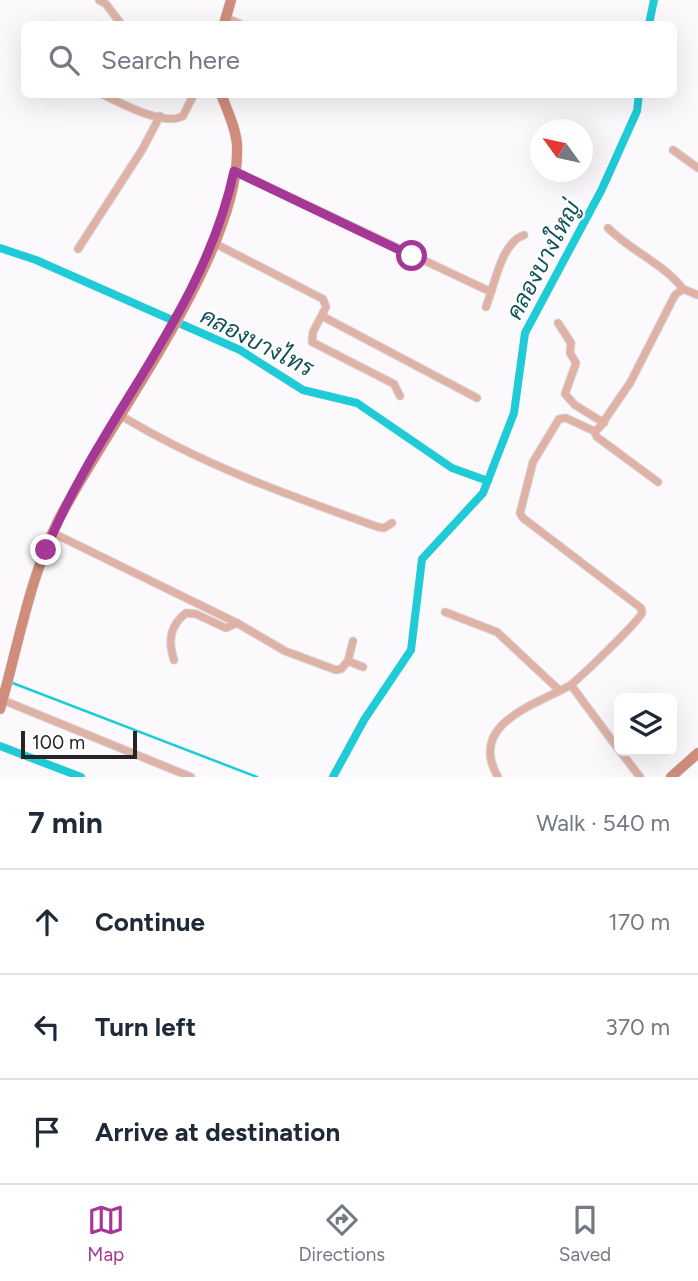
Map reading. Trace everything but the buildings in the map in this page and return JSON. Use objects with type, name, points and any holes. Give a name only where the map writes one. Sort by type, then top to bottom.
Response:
[{"type":"street","points":[[99,0],[106,4],[119,21]]},
{"type":"street","points":[[225,21],[231,0]]},
{"type":"street","points":[[111,98],[145,113],[179,119],[192,98]]},
{"type":"street","points":[[191,777],[1,703],[6,676],[53,533],[169,332],[214,243],[234,171],[237,142],[222,98]]},
{"type":"street","points":[[78,249],[142,150],[160,116]]},
{"type":"street","points":[[673,150],[698,168]]},
{"type":"street","points":[[234,171],[491,292]]},
{"type":"street","points":[[607,228],[633,251],[667,272],[683,289],[698,295]]},
{"type":"street","points":[[486,307],[509,248],[514,239],[524,235]]},
{"type":"street","points":[[214,243],[316,294],[326,303],[312,337],[315,345],[394,384],[400,396]]},
{"type":"street","points":[[594,431],[604,423],[630,383],[675,295],[683,289]]},
{"type":"street","points":[[322,316],[477,398]]},
{"type":"street","points":[[558,323],[571,343],[570,353],[576,363],[565,394],[575,405],[604,423]]},
{"type":"street","points":[[120,415],[168,443],[257,482],[378,527],[384,528],[392,523]]},
{"type":"street","points":[[498,777],[489,760],[495,736],[507,719],[571,685],[640,618],[641,608],[520,513],[533,462],[559,419],[566,418],[594,431],[597,437],[658,482]]},
{"type":"street","points":[[53,533],[237,623],[285,651],[326,667],[341,669],[348,660],[353,640]]},
{"type":"street","points":[[445,611],[497,632],[559,690]]},
{"type":"street","points":[[174,660],[169,645],[171,635],[186,613],[195,614],[226,628],[237,623]]},
{"type":"street","points":[[348,660],[363,667]]},
{"type":"street","points":[[571,685],[614,742]]},
{"type":"street","points":[[671,777],[698,753]]},
{"type":"street","points":[[624,756],[640,777]]},
{"type":"waterway","name":"คลองบางใหญ่","points":[[650,21],[654,0]]},
{"type":"waterway","name":"คลองบางใหญ่","points":[[333,777],[364,720],[411,650],[422,559],[483,493],[514,413],[525,333],[602,189],[637,111],[639,98]]},
{"type":"waterway","name":"คลองบางไทร","points":[[0,248],[36,260],[240,350],[303,390],[357,403],[452,468],[488,481]]},
{"type":"waterway","points":[[10,682],[257,777]]},
{"type":"waterway","points":[[0,746],[81,777]]},
{"type":"route","points":[[46,550],[68,503],[169,332],[198,277],[221,224],[234,171],[412,256]]}]
